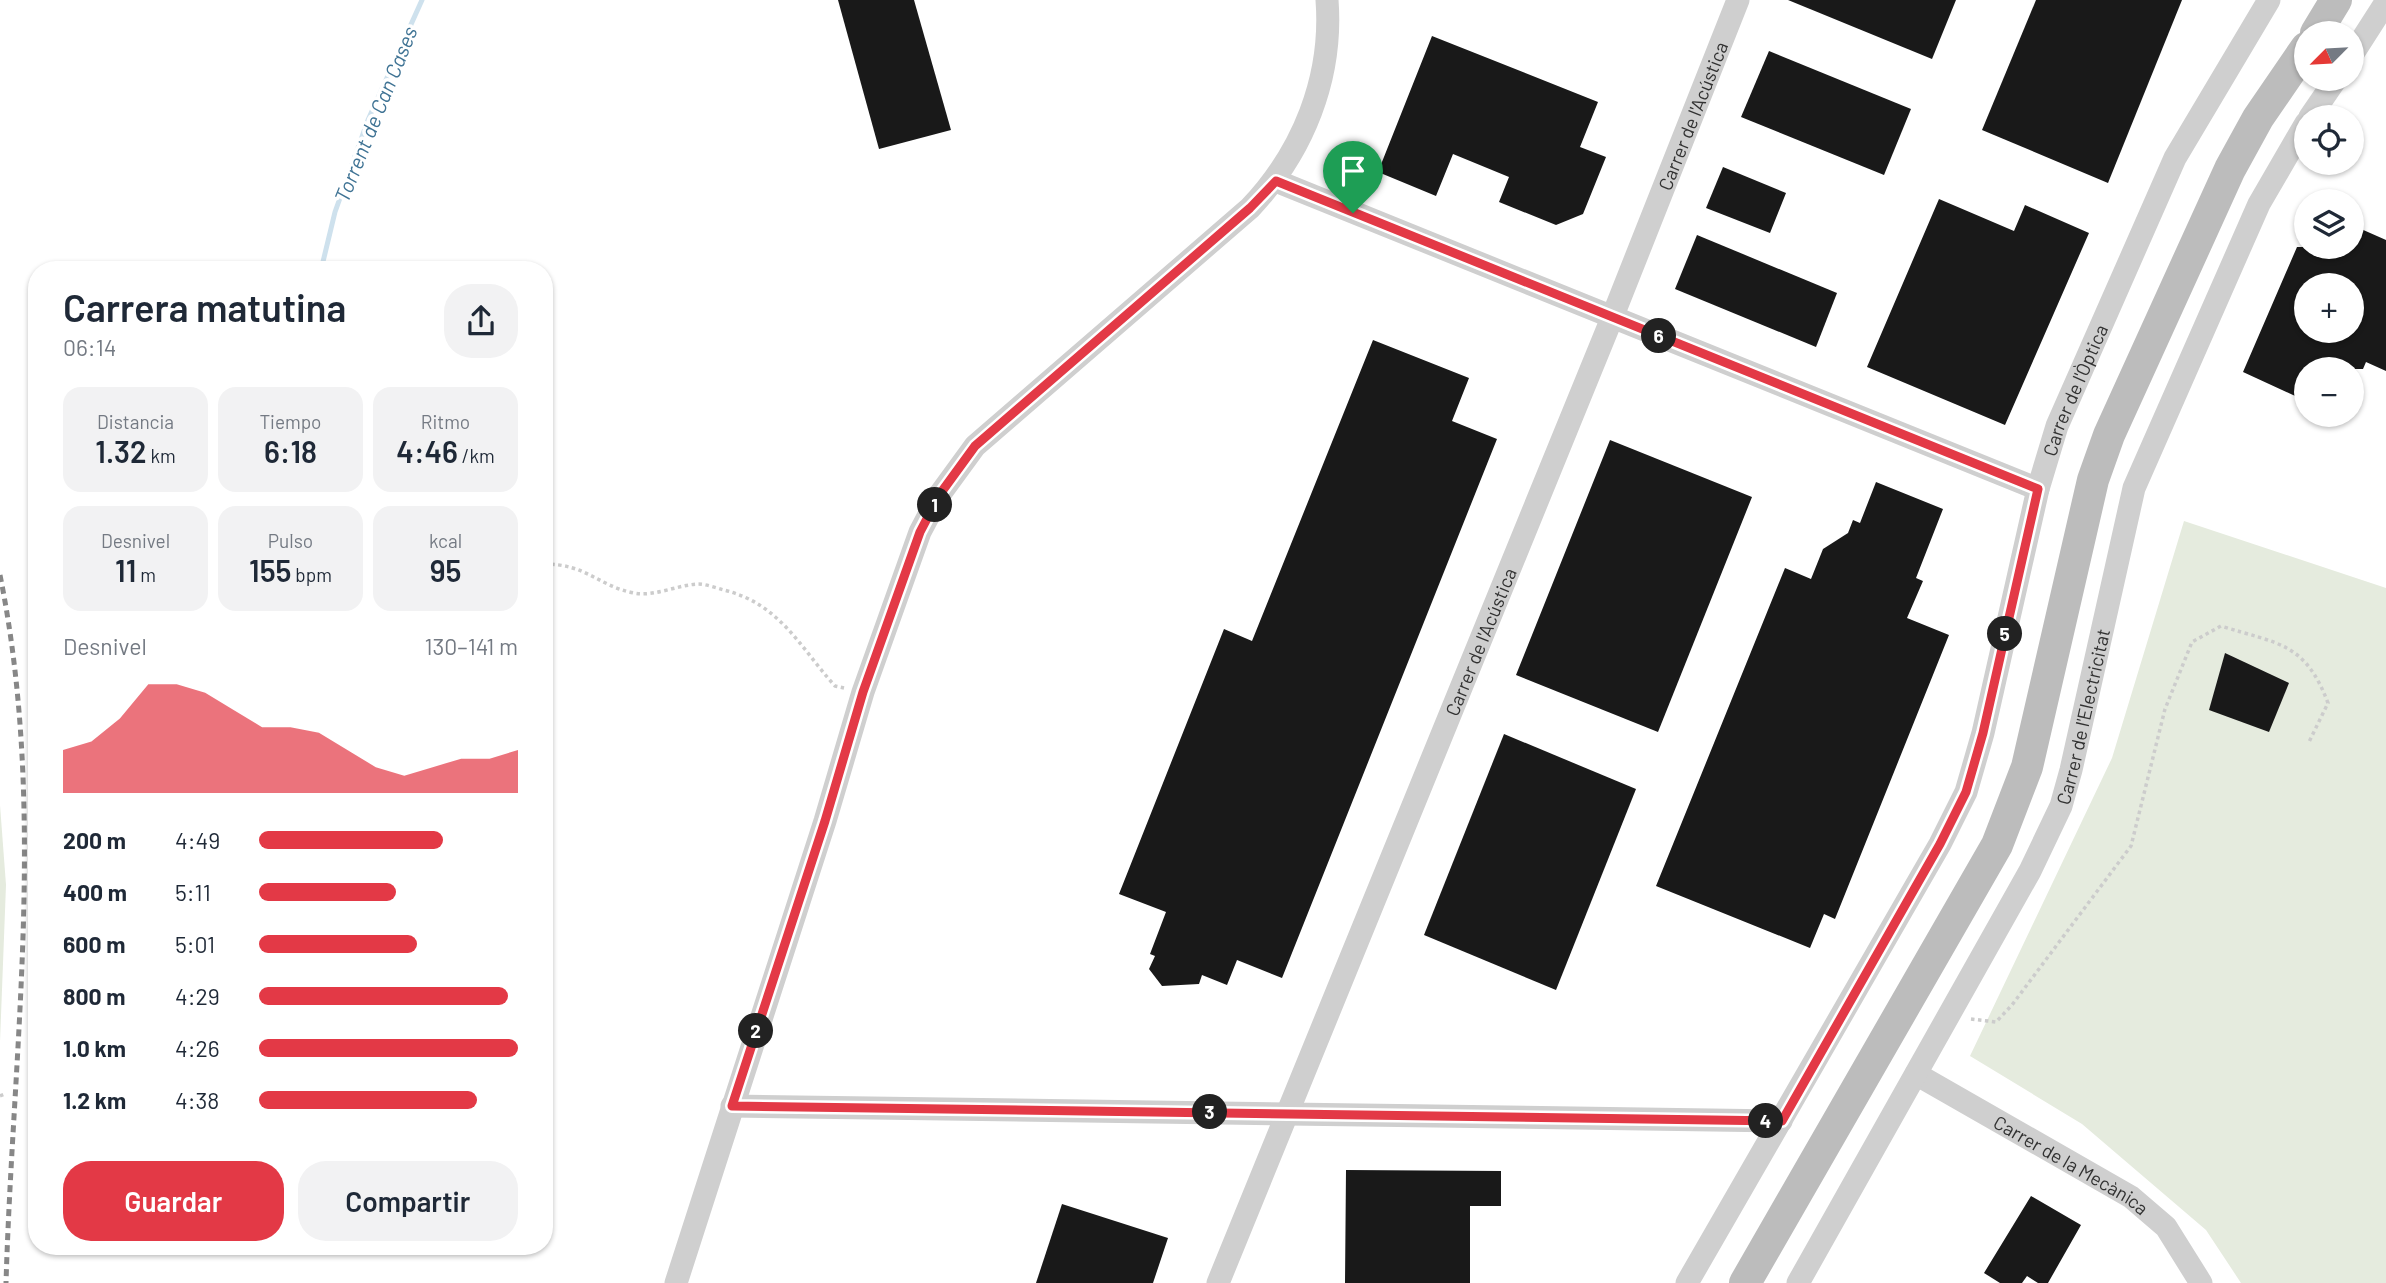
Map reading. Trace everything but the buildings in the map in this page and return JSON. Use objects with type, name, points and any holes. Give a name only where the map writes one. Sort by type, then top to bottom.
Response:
[{"type":"street","points":[[676,1283],[825,821],[863,692],[920,532],[940,494],[975,446],[1250,208],[1276,181],[1296,148],[1319,87],[1326,54],[1327,0]]},
{"type":"street","name":"Carrer de l'Acústica","points":[[1218,1283],[1612,317],[1738,0]]},
{"type":"street","name":"Carrer de l'Òptica","points":[[1687,1283],[1940,844],[1966,792],[1983,733],[2038,489],[2057,426],[2175,158],[2269,0]]},
{"type":"street","points":[[2323,21],[2336,0]]},
{"type":"street","points":[[2364,36],[2386,2]]},
{"type":"street","points":[[1745,1283],[1997,845],[2028,767],[2093,480],[2109,436],[2142,357],[2230,169],[2258,118],[2294,66]]},
{"type":"street","name":"Carrer de l'Electricitat","points":[[1798,1283],[2030,871],[2061,806],[2134,488],[2259,204],[2294,144]]},
{"type":"street","points":[[1276,181],[2038,489]]},
{"type":"street","name":"Carrer de la Mecànica","points":[[1916,1074],[2131,1197],[2166,1227],[2201,1283]]},
{"type":"street","points":[[732,1106],[1782,1121]]},
{"type":"path","points":[[553,564],[567,564],[618,590],[640,594],[699,584],[742,595],[769,610],[792,631],[835,686],[863,692]]},
{"type":"path","points":[[1948,1017],[1996,1022],[2012,1005],[2130,846],[2165,709],[2192,642],[2221,626],[2294,649],[2320,682],[2328,703],[2308,744]]},
{"type":"shaded area","points":[[2184,521],[2386,588],[2386,1283],[2241,1283],[2206,1230],[2082,1124],[1970,1056],[2112,758]]},
{"type":"shaded area","points":[[0,805],[6,885],[0,1042]]},
{"type":"waterway","name":"Torrent de Can Cases","points":[[323,261],[335,212],[368,120],[422,0]]},
{"type":"railway","points":[[0,575],[14,663],[22,751],[24,839],[20,1017],[6,1283]]},
{"type":"route","points":[[1276,181],[1353,213],[2038,489],[1983,733],[1966,792],[1940,844],[1782,1121],[732,1106],[825,821],[863,692],[920,532],[940,494],[975,446],[1250,208],[1276,181]]}]
